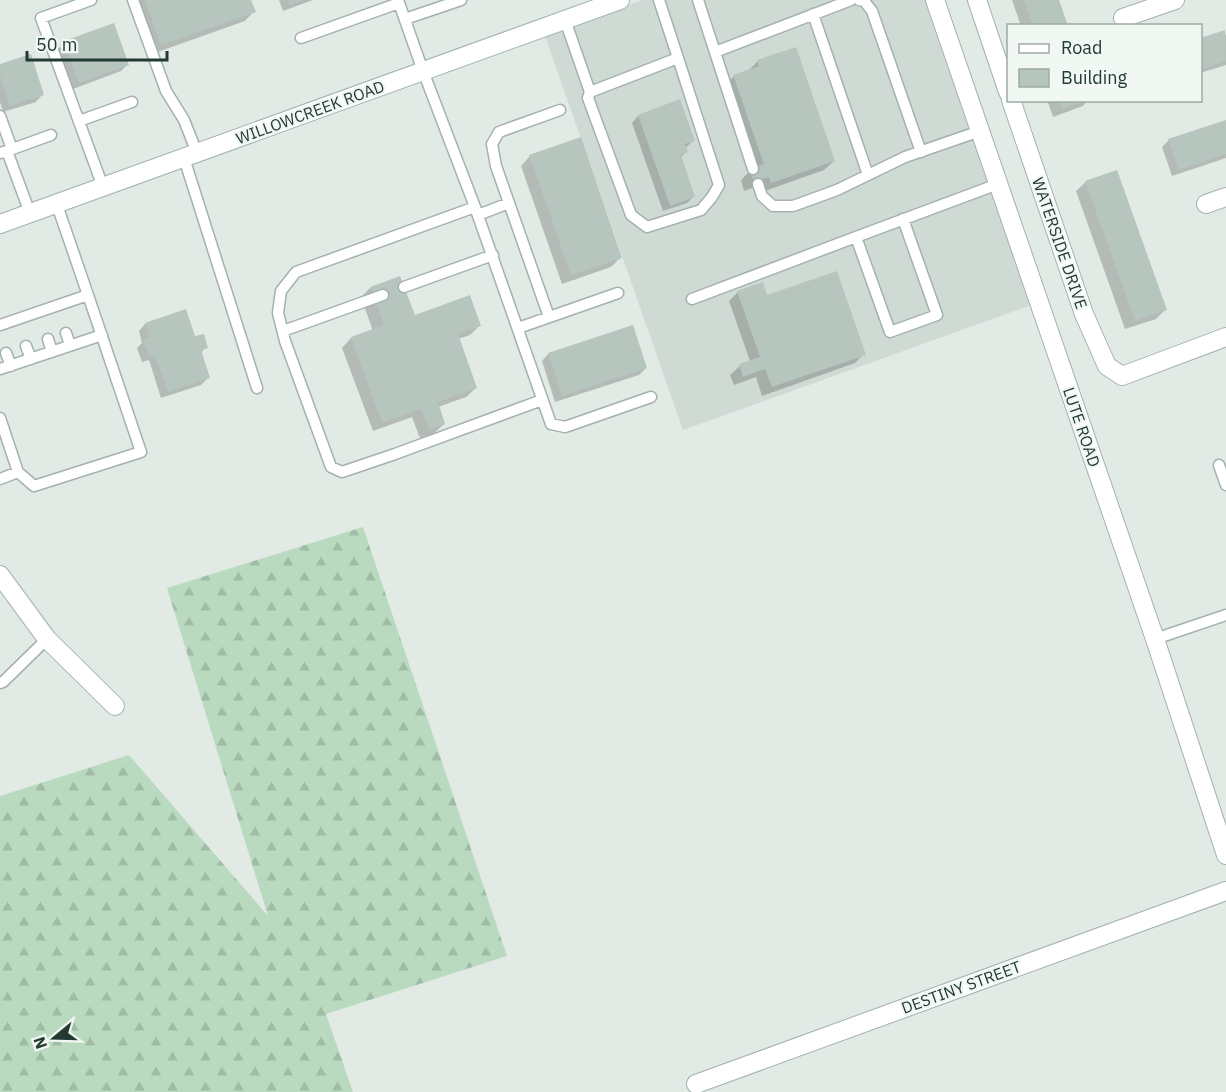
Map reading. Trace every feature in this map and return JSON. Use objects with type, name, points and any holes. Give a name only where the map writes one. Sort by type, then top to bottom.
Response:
[{"type":"street","name":"LUTE ROAD","points":[[935,0],[1155,639],[1226,855]]},
{"type":"street","points":[[977,0],[1007,89]]},
{"type":"street","points":[[1123,18],[1175,0]]},
{"type":"street","name":"WILLOWCREEK ROAD","points":[[0,224],[565,20],[609,2]]},
{"type":"street","name":"WATERSIDE DRIVE","points":[[1012,102],[1084,314],[1107,366],[1122,376],[1226,337]]},
{"type":"street","points":[[1206,204],[1226,197]]},
{"type":"street","points":[[0,575],[47,639],[115,706]]},
{"type":"street","name":"DESTINY STREET","points":[[696,1084],[1226,891]]},
{"type":"lane","points":[[91,0],[41,18],[103,187]]},
{"type":"lane","points":[[133,0],[166,91],[184,120],[190,155],[257,388]]},
{"type":"lane","points":[[405,19],[461,0]]},
{"type":"lane","points":[[565,20],[590,92],[588,98],[631,215],[647,227],[701,210],[712,198],[719,185],[659,0]]},
{"type":"lane","points":[[698,0],[753,169]]},
{"type":"lane","points":[[715,52],[851,0]]},
{"type":"lane","points":[[859,0],[864,1],[872,11],[921,152]]},
{"type":"lane","points":[[301,38],[399,2],[493,255],[551,424],[565,427],[651,397]]},
{"type":"lane","points":[[813,14],[868,175]]},
{"type":"lane","points":[[590,92],[678,58]]},
{"type":"lane","points":[[79,121],[132,102]]},
{"type":"lane","points":[[549,317],[496,166],[492,144],[500,132],[560,110]]},
{"type":"lane","points":[[0,116],[6,151],[30,213]]},
{"type":"lane","points":[[758,184],[762,195],[773,206],[793,206],[837,190],[905,158],[980,131]]},
{"type":"lane","points":[[6,151],[51,135]]},
{"type":"lane","points":[[692,299],[998,184]]},
{"type":"lane","points":[[509,203],[477,211],[296,272],[281,291],[278,313],[331,467],[342,472],[542,400]]},
{"type":"lane","points":[[0,418],[18,472],[34,486],[141,452],[57,204]]},
{"type":"lane","points":[[856,237],[890,332],[937,315],[903,219]]},
{"type":"lane","points":[[404,288],[493,255]]},
{"type":"lane","points":[[518,328],[618,293]]},
{"type":"lane","points":[[0,325],[18,323],[39,316],[88,295]]},
{"type":"lane","points":[[283,331],[383,295]]},
{"type":"lane","points":[[66,333],[70,345]]},
{"type":"lane","points":[[6,353],[5,368],[102,335]]},
{"type":"lane","points":[[48,339],[52,352]]},
{"type":"lane","points":[[26,346],[31,359]]},
{"type":"lane","points":[[1219,465],[1226,485]]},
{"type":"lane","points":[[0,478],[18,472]]},
{"type":"lane","points":[[1155,639],[1226,615]]},
{"type":"lane","points":[[0,683],[47,639]]},
{"type":"shaded area","points":[[642,0],[930,0],[1034,304],[683,430],[545,36]]},
{"type":"green space","points":[[363,527],[507,956],[326,1014],[353,1092],[0,1092],[0,796],[129,755],[268,916],[167,588]]},
{"type":"building","points":[[145,0],[251,0],[256,12],[161,45]]},
{"type":"building","points":[[288,0],[303,0],[290,5]]},
{"type":"building","points":[[1024,0],[1059,0],[1067,24],[1032,24]]},
{"type":"building","points":[[114,23],[129,65],[79,83],[64,41]]},
{"type":"building","points":[[1225,30],[1226,61],[1202,69],[1202,37]]},
{"type":"building","points":[[796,47],[835,161],[771,183],[769,177],[754,182],[749,169],[764,164],[733,75],[759,66],[757,60]]},
{"type":"building","points":[[31,54],[44,95],[10,106],[0,75],[0,64]]},
{"type":"building","points":[[680,99],[695,141],[685,144],[688,152],[681,155],[695,197],[670,206],[638,115]]},
{"type":"building","points":[[1060,102],[1081,102],[1062,109]]},
{"type":"building","points":[[1226,120],[1226,154],[1179,170],[1168,139]]},
{"type":"building","points":[[581,137],[622,258],[571,275],[529,155]]},
{"type":"building","points":[[1117,170],[1167,310],[1135,321],[1085,181]]},
{"type":"building","points":[[837,271],[866,355],[772,387],[765,369],[743,377],[739,364],[760,357],[737,291],[763,282],[767,295]]},
{"type":"building","points":[[400,276],[415,315],[470,295],[481,326],[458,334],[477,388],[438,402],[445,424],[429,430],[421,409],[382,423],[351,337],[384,325],[370,287]]},
{"type":"building","points":[[186,309],[195,336],[204,334],[208,348],[201,350],[210,378],[168,392],[155,355],[149,357],[143,340],[149,337],[145,323]]},
{"type":"building","points":[[633,325],[647,368],[562,396],[548,353]]}]
